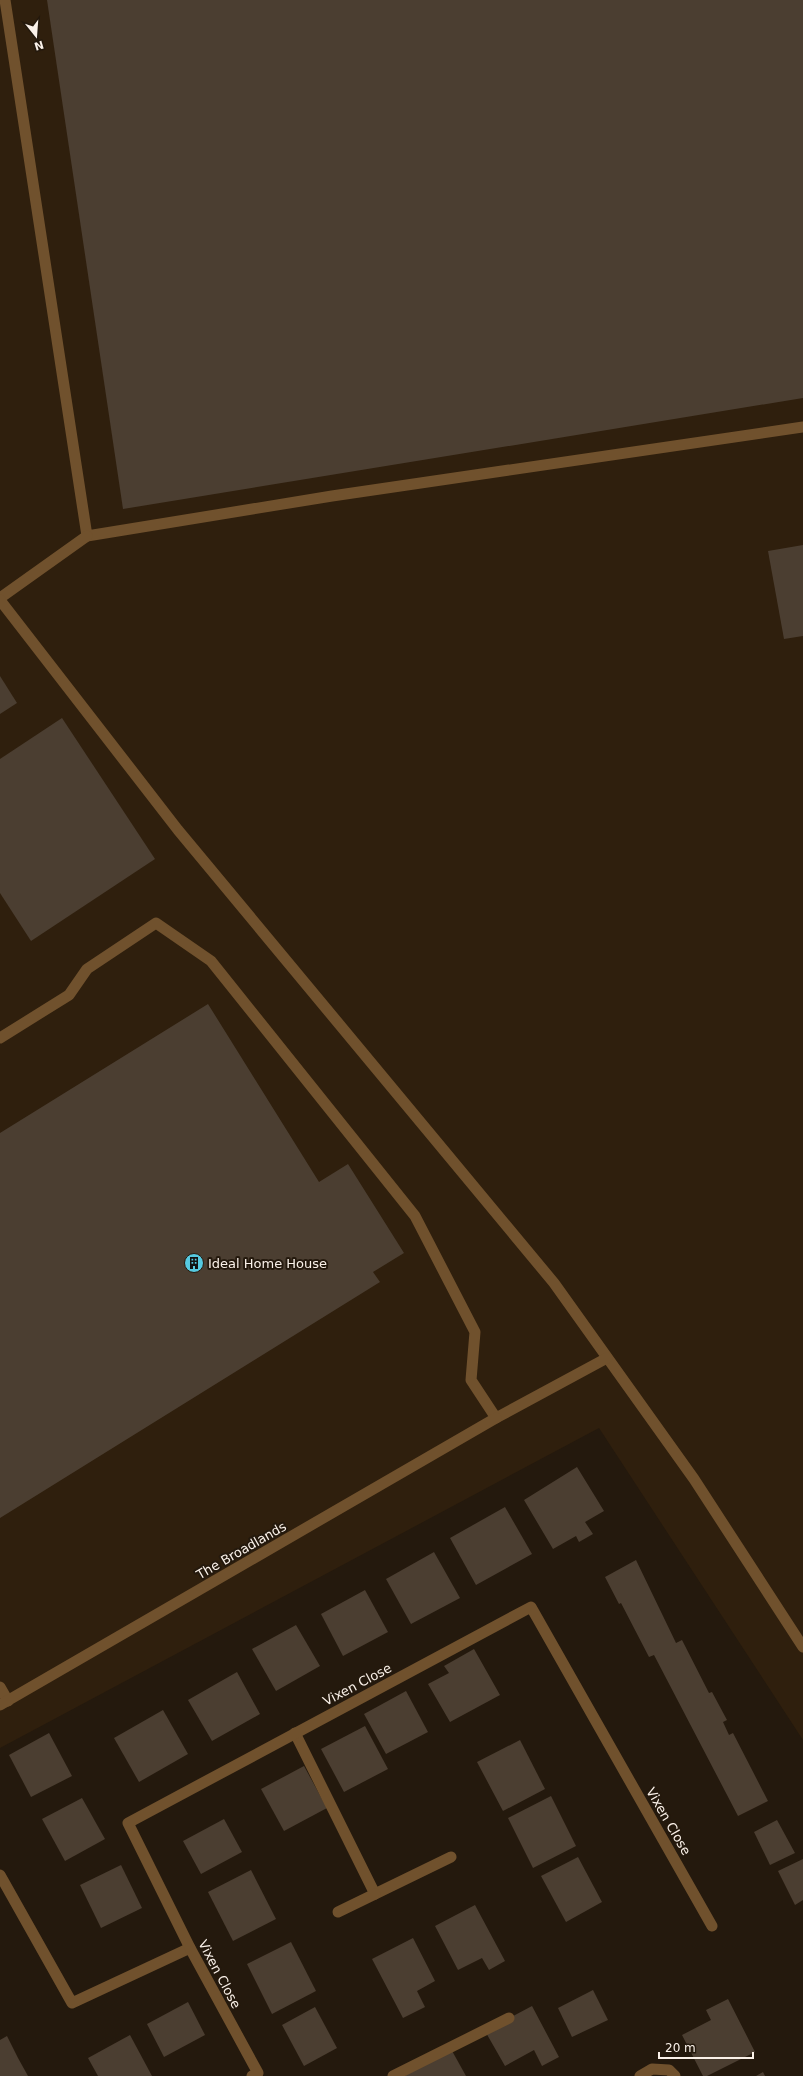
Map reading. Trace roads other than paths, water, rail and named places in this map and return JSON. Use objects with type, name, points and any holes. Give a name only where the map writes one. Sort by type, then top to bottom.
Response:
[{"type":"street","points":[[5,0],[87,536]]},
{"type":"street","points":[[803,427],[332,496],[87,536],[0,599],[178,830],[554,1283],[694,1479],[803,1647]]},
{"type":"street","points":[[0,1038],[69,995],[87,969],[156,923],[211,961],[414,1216],[475,1332],[471,1380],[496,1418]]},
{"type":"street","name":"The Broadlands","points":[[4,1703],[496,1418],[607,1358]]},
{"type":"street","name":"Vixen Close","points":[[257,2075],[190,1948],[128,1823],[531,1607],[712,1926]]},
{"type":"street","points":[[0,1687],[4,1703]]},
{"type":"street","points":[[295,1733],[375,1894]]},
{"type":"street","points":[[338,1912],[451,1857]]},
{"type":"street","points":[[0,1875],[72,2003],[190,1948]]},
{"type":"street","points":[[393,2076],[509,2018]]},
{"type":"street","points":[[640,2076],[652,2069],[669,2070],[675,2076]]},
{"type":"place","name":"Ideal Home House","points":[[194,1263]]}]
